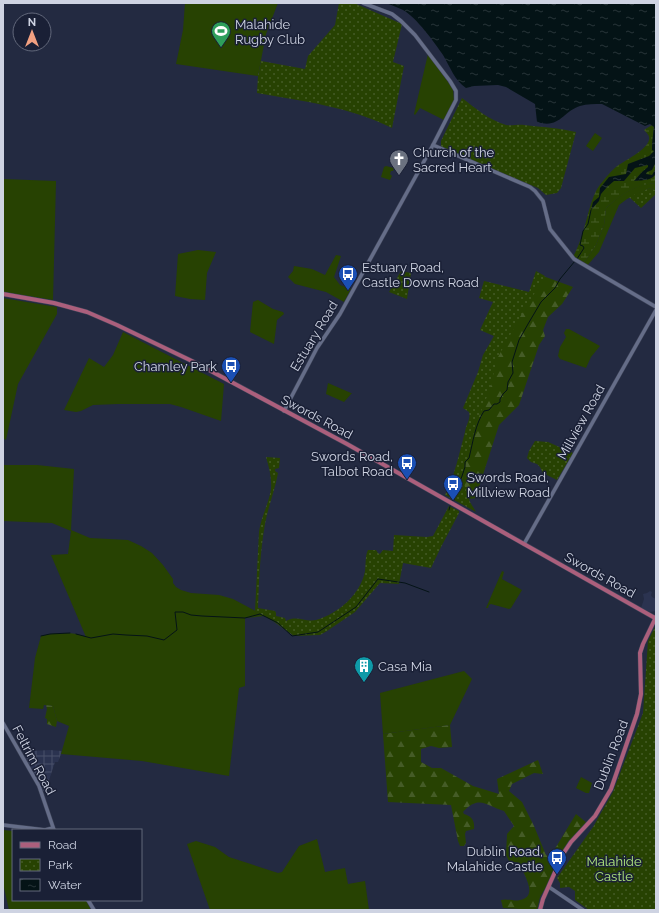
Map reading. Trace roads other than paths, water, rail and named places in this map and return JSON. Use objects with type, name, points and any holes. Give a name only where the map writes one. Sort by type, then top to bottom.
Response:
[{"type":"main road","name":"Swords Road","points":[[3,294],[74,308],[117,325],[196,362],[347,444],[656,617]]},
{"type":"main road","name":"Dublin Road","points":[[540,910],[543,899],[563,854],[571,842],[596,816],[611,789],[637,714],[641,694],[640,653],[656,617]]},
{"type":"street","name":"Estuary Road","points":[[284,411],[317,348],[340,314],[433,145],[456,100],[454,87],[428,51],[401,21],[392,14],[363,3]]},
{"type":"street","points":[[433,145],[530,187],[536,191],[543,201],[550,228],[576,260],[656,308]]},
{"type":"street","name":"Millview Road","points":[[524,544],[656,308]]},
{"type":"street","name":"Feltrim Road","points":[[3,723],[39,786],[54,829]]},
{"type":"street","points":[[3,825],[37,829]]},
{"type":"street","points":[[549,887],[583,910]]},
{"type":"street","points":[[89,901],[94,910]]},
{"type":"water","points":[[386,3],[656,3],[656,162],[652,170],[646,174],[652,175],[656,170],[654,176],[645,180],[634,181],[648,167],[648,165],[635,168],[624,181],[614,181],[607,187],[601,194],[599,201],[591,210],[593,202],[599,197],[600,188],[609,177],[626,174],[628,164],[649,156],[654,151],[652,150],[652,141],[654,127],[650,124],[645,126],[602,104],[588,104],[580,106],[556,122],[545,124],[537,122],[535,104],[506,87],[498,85],[474,86],[466,88],[462,85],[450,69],[440,50],[414,18],[403,10]]},
{"type":"waterway","points":[[577,259],[584,248],[580,245],[583,231],[588,224],[591,210]]},
{"type":"waterway","points":[[454,500],[465,467],[465,462],[469,458],[478,422],[484,411],[489,410],[494,404],[500,402],[500,399],[507,390],[508,382],[513,373],[512,362],[519,340],[541,302],[555,288],[560,279],[575,261]]},
{"type":"waterway","points":[[449,510],[450,506]]},
{"type":"waterway","points":[[378,579],[405,583],[429,592]]},
{"type":"waterway","points":[[76,634],[91,638],[113,634],[147,636],[164,640],[177,630],[175,612],[202,616],[245,618],[260,614],[278,623],[292,636],[318,632],[356,607],[378,579]]},
{"type":"waterway","points":[[41,636],[70,633]]},
{"type":"place","name":"Malahide Rugby Club","points":[[221,48]]},
{"type":"place","name":"Church of the Sacred Heart","points":[[399,176]]},
{"type":"place","name":"Estuary Road, Castle Downs Road","points":[[348,291]]},
{"type":"place","name":"Chamley Park","points":[[231,383]]},
{"type":"place","name":"Swords Road, Talbot Road","points":[[407,480]]},
{"type":"place","name":"Swords Road, Millview Road","points":[[453,501]]},
{"type":"place","name":"Casa Mia","points":[[364,683]]},
{"type":"place","name":"Dublin Road, Malahide Castle","points":[[557,875]]},
{"type":"park label","name":"Malahide Castle","points":[[614,868]]}]
